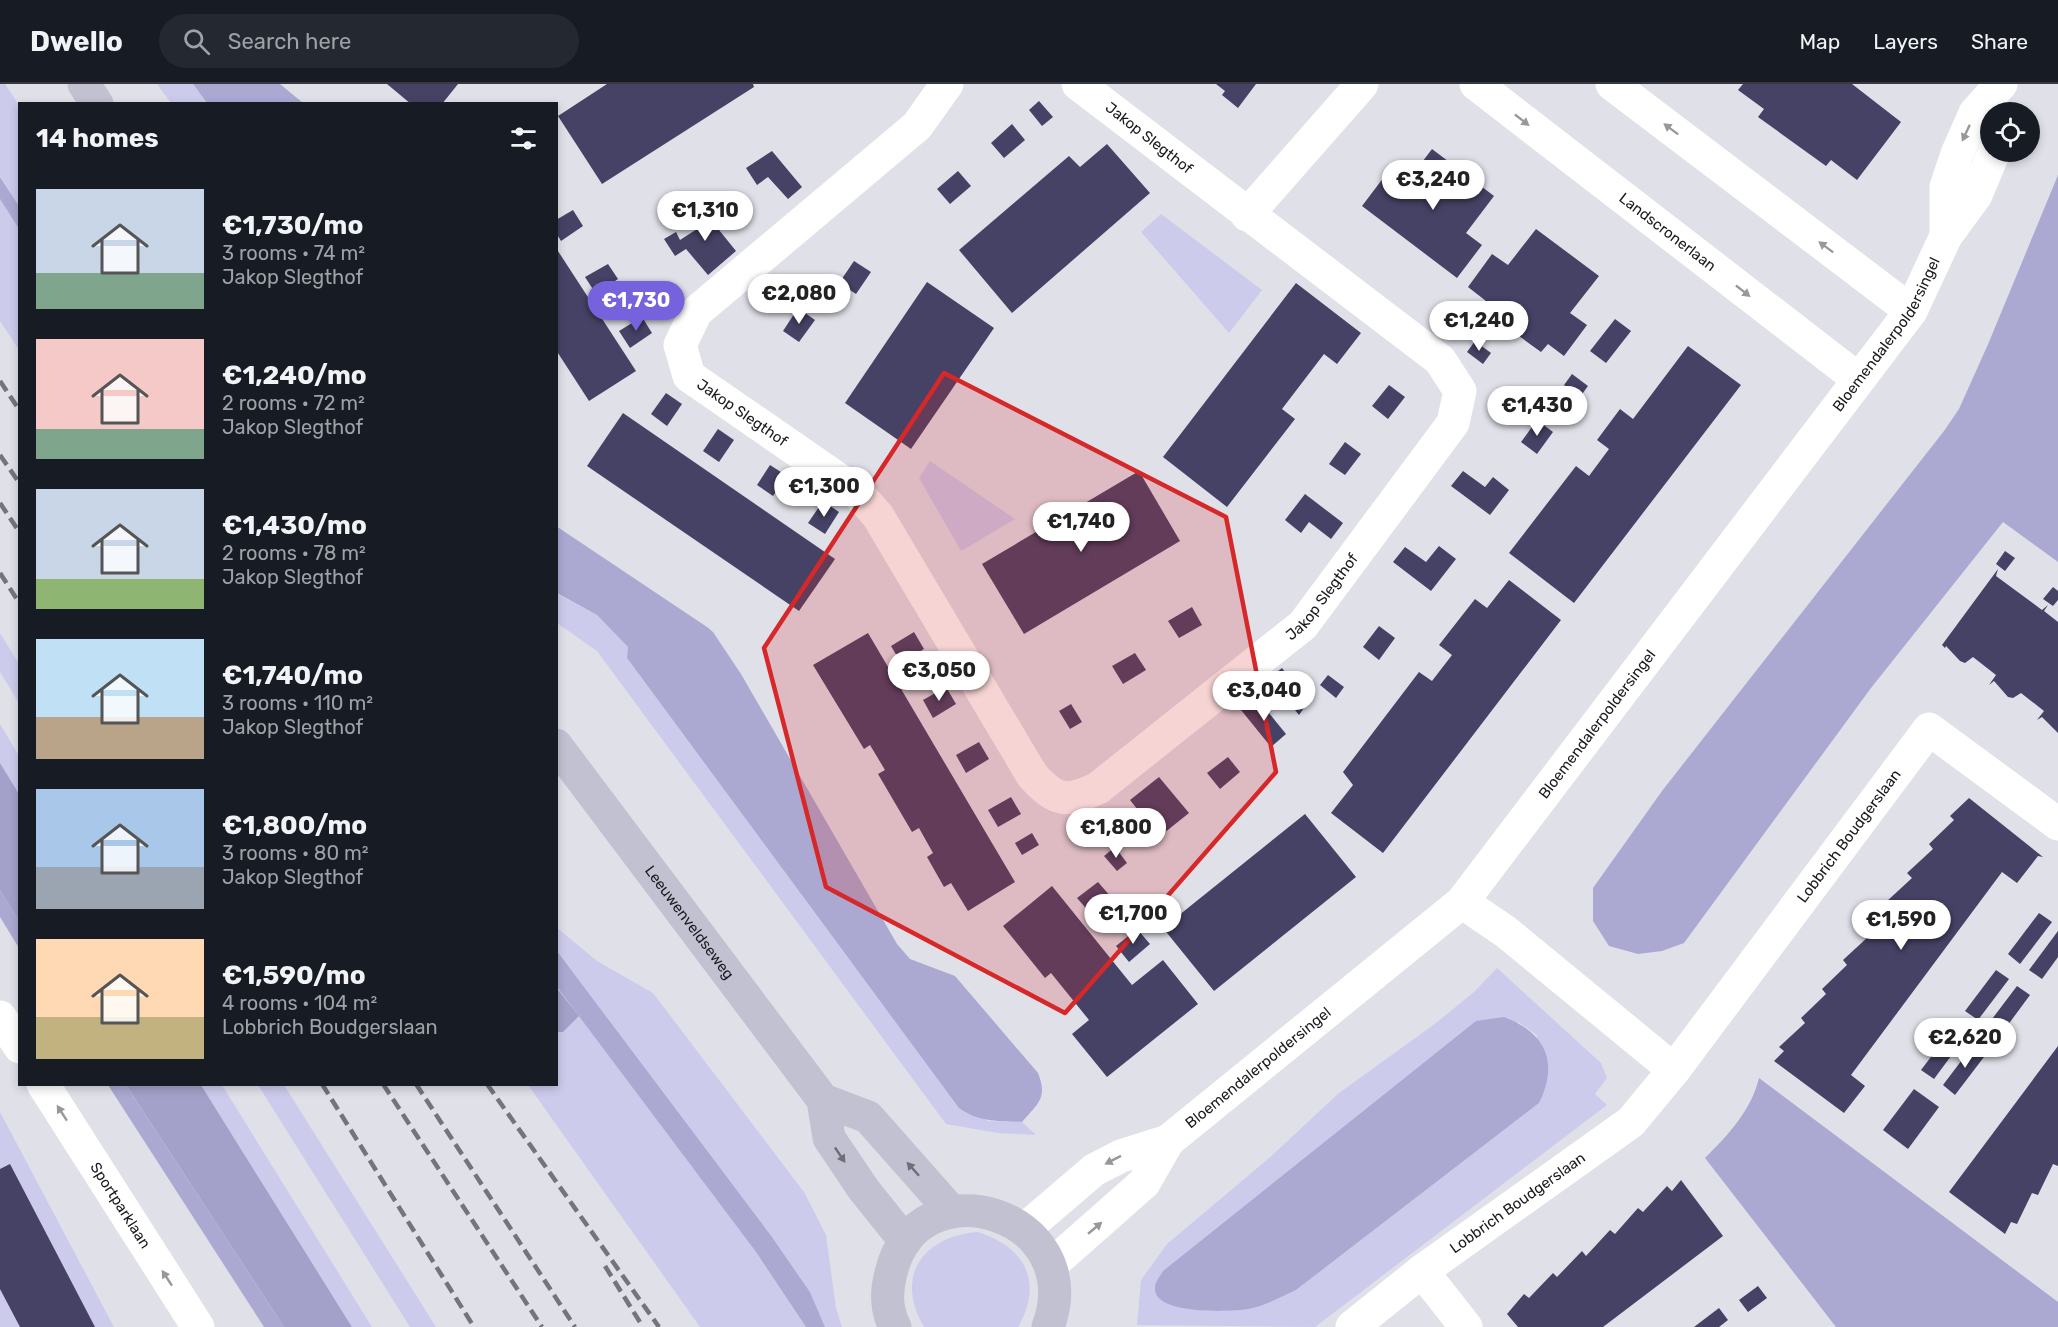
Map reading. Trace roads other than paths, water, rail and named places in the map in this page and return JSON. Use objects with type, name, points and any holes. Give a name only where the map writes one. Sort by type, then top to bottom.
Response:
[{"type":"main road","points":[[84,84],[96,102]]},
{"type":"main road","name":"Leeuwenveldseweg","points":[[558,748],[823,1100],[829,1138],[864,1190],[905,1241]]},
{"type":"main road","points":[[823,1100],[868,1117],[952,1212]]},
{"type":"main road","points":[[895,1327],[890,1318],[887,1289],[894,1261],[905,1241],[922,1226],[952,1212],[972,1210],[991,1212],[1009,1219],[1025,1229],[1040,1246],[1050,1266],[1056,1288],[1054,1311],[1048,1327]]},
{"type":"street","name":"Jakop Slegthof","points":[[947,84],[917,126],[696,312],[680,345],[689,376],[857,492],[878,516],[1032,775],[1047,792],[1065,799],[1080,796],[1098,788],[1303,625],[1453,423],[1460,391],[1440,360],[1078,84]]},
{"type":"street","points":[[1247,215],[1362,84]]},
{"type":"street","name":"Landscronerlaan","points":[[1476,84],[1858,379]]},
{"type":"street","points":[[1612,84],[1911,312]]},
{"type":"street","name":"Bloemendalerpoldersingel","points":[[1946,236],[1946,187],[1957,154],[1976,113],[2001,94]]},
{"type":"street","name":"Bloemendalerpoldersingel","points":[[1050,1266],[1144,1183],[1168,1142],[1462,902],[1911,312],[1946,236],[1976,195],[1990,162]]},
{"type":"street","name":"Lobbrich Boudgerslaan","points":[[1352,1327],[1422,1271],[1631,1122],[1674,1070],[1929,729],[2058,824]]},
{"type":"street","points":[[1462,902],[1506,932],[1674,1070]]},
{"type":"street","points":[[0,1017],[18,1044]]},
{"type":"street","name":"Sportparklaan","points":[[44,1086],[198,1327]]},
{"type":"street","name":"Bloemendalerpoldersingel","points":[[1025,1229],[1094,1170],[1121,1156],[1168,1142]]},
{"type":"street","points":[[1422,1271],[1466,1327]]},
{"type":"railway","points":[[0,381],[18,408]]},
{"type":"railway","points":[[0,455],[18,481]]},
{"type":"railway","points":[[0,503],[18,530]]},
{"type":"railway","points":[[0,573],[18,601]]},
{"type":"railway","points":[[323,1086],[474,1327]]},
{"type":"railway","points":[[384,1086],[542,1327]]},
{"type":"railway","points":[[417,1086],[575,1327]]},
{"type":"railway","points":[[488,1086],[659,1327]]},
{"type":"railway","points":[[605,1266],[643,1327]]}]
